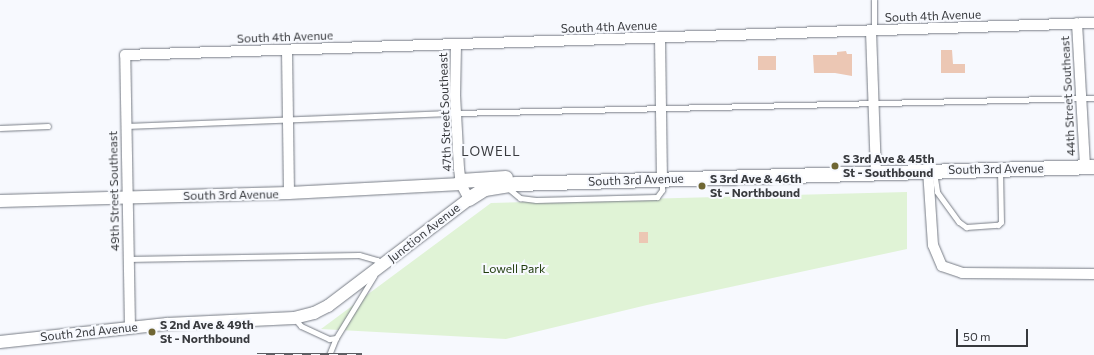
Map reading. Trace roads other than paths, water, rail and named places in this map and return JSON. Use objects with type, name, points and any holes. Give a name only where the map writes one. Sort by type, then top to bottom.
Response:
[{"type":"main road","name":"South 3rd Avenue","points":[[469,199],[485,188],[564,183],[931,170],[1089,167]]},
{"type":"main road","points":[[461,182],[514,178],[564,183]]},
{"type":"street","name":"44th Street Southeast","points":[[1078,23],[1081,98],[1089,167]]},
{"type":"street","name":"South 4th Avenue","points":[[125,55],[1094,23]]},
{"type":"street","points":[[873,31],[873,101],[876,172]]},
{"type":"street","points":[[660,38],[662,179]]},
{"type":"street","name":"47th Street Southeast","points":[[456,45],[456,113],[461,182],[469,199]]},
{"type":"street","points":[[287,50],[289,193]]},
{"type":"street","name":"49th Street Southeast","points":[[125,55],[127,259],[130,328]]},
{"type":"street","points":[[931,170],[933,245],[942,266],[962,272],[1094,274]]},
{"type":"street","name":"South 3rd Avenue","points":[[0,201],[289,193],[461,182]]},
{"type":"street","name":"Junction Avenue","points":[[379,268],[469,199]]},
{"type":"street","name":"South 2nd Avenue","points":[[0,342],[130,328],[294,318],[314,313],[328,306],[379,268]]},
{"type":"lane","points":[[873,31],[874,0]]},
{"type":"lane","points":[[126,126],[456,113],[661,109],[873,101],[1094,98]]},
{"type":"lane","points":[[0,128],[48,126]]},
{"type":"lane","points":[[931,170],[937,192],[959,222],[966,227],[998,225],[1001,222],[1000,169]]},
{"type":"lane","points":[[506,186],[520,198],[536,200],[657,197],[662,190],[662,179]]},
{"type":"lane","points":[[127,259],[359,255],[377,260],[379,268],[336,338],[329,355]]},
{"type":"lane","points":[[294,318],[301,326],[329,339],[336,338]]},
{"type":"railway","points":[[257,355],[362,355]]},
{"type":"place","name":"S 3rd Ave & 45th St - Southbound","points":[[835,166]]},
{"type":"place","name":"S 3rd Ave & 46th St - Northbound","points":[[702,186]]},
{"type":"place","name":"S 2nd Ave & 49th St - Northbound","points":[[152,332]]},
{"type":"district","name":"LOWELL","points":[[491,151]]},
{"type":"park label","name":"Lowell Park","points":[[514,269]]}]
